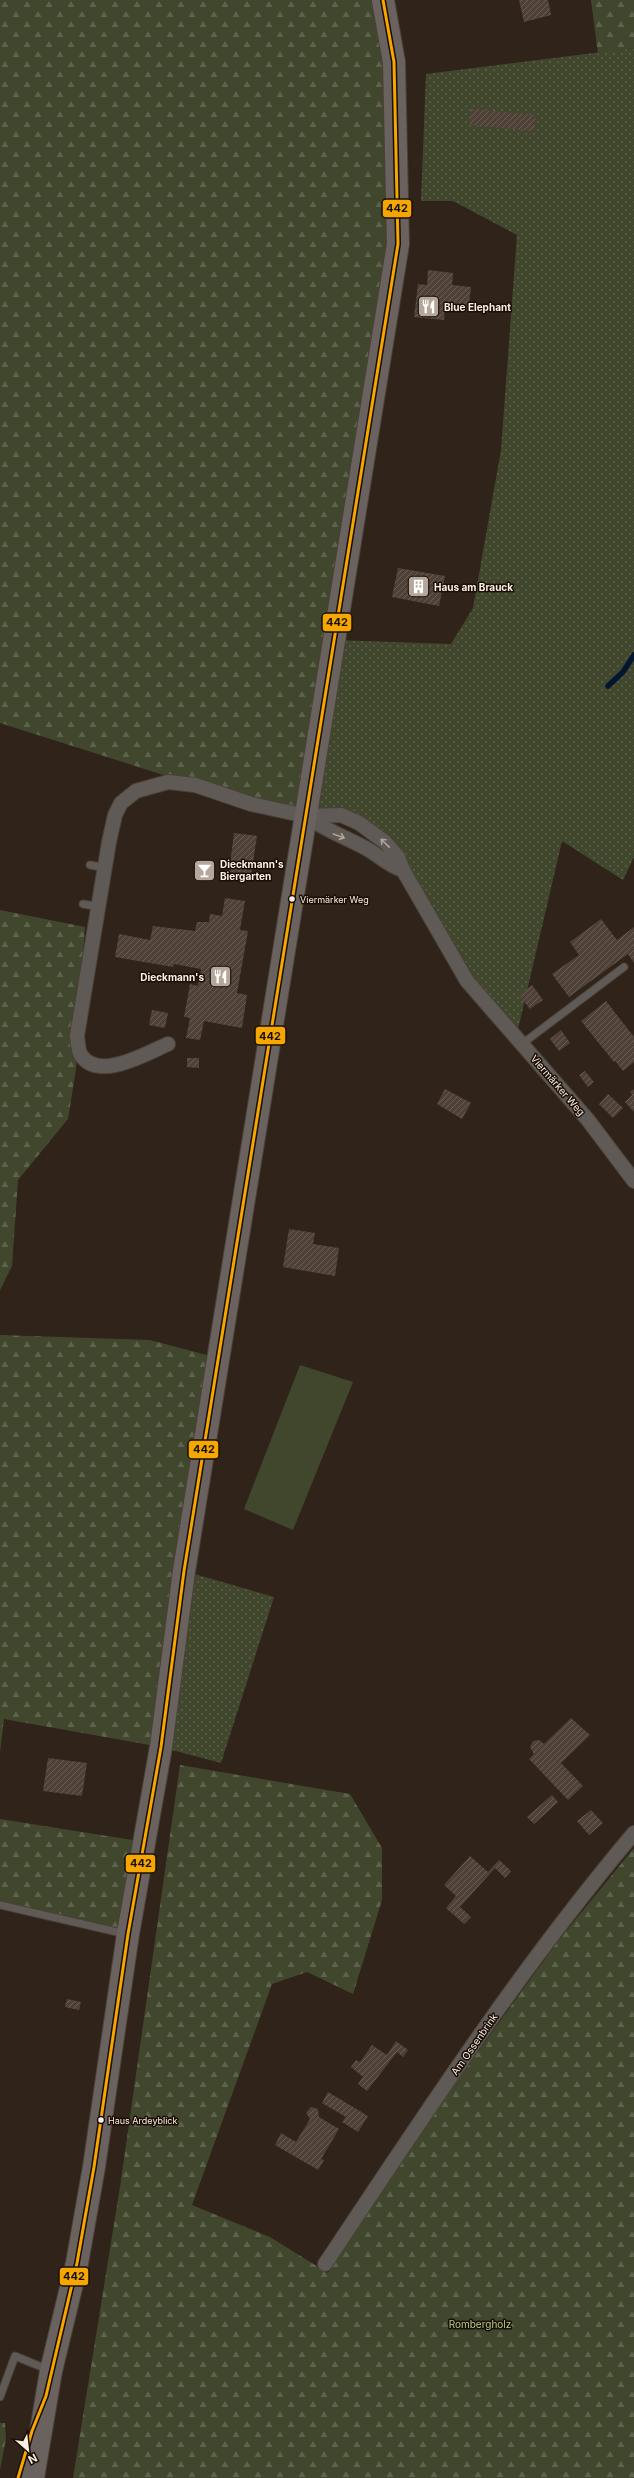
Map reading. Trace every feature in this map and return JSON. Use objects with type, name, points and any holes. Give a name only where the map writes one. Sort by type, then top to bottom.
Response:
[{"type":"main road","points":[[33,2478],[51,2370],[77,2263],[95,2160],[128,1934],[152,1798],[184,1571],[398,244],[394,62],[383,0]]},
{"type":"main road","points":[[18,2478],[32,2431],[46,2396]]},
{"type":"street","name":"Viermärker Weg","points":[[168,1044],[109,1067],[91,1064],[81,1055],[77,1036],[100,907],[108,842],[115,815],[121,803],[136,791],[150,785],[168,782],[195,785],[251,804],[306,816],[341,815],[359,823],[385,842],[398,857],[403,870],[467,981],[588,1120],[634,1181]]},
{"type":"street","name":"Viermärker Weg","points":[[306,816],[322,828],[371,851],[390,867],[403,870]]},
{"type":"street","name":"Am Ossenbrink","points":[[325,2264],[421,2120],[511,1991],[588,1887],[634,1833]]},
{"type":"lane","points":[[90,865],[106,868]]},
{"type":"lane","points":[[83,904],[100,907]]},
{"type":"lane","points":[[522,1044],[624,967]]},
{"type":"lane","points":[[0,1905],[128,1934]]},
{"type":"lane","points":[[0,2397],[15,2356],[51,2370]]},
{"type":"green space","points":[[0,0],[383,0],[398,244],[306,816],[195,785],[0,723]]},
{"type":"green space","points":[[591,0],[634,0],[634,48],[598,54]]},
{"type":"green space","points":[[634,48],[634,857],[623,880],[562,841],[516,1038],[467,981],[403,870],[359,823],[306,816],[334,640],[451,644],[473,608],[501,450],[517,235],[453,201],[421,201],[426,74]]},
{"type":"green space","points":[[0,910],[85,927],[76,1069],[68,1119],[18,1180],[12,1266],[0,1290]]},
{"type":"green space","points":[[0,1335],[150,1340],[218,1358],[161,1747],[4,1719],[0,1753]]},
{"type":"green space","points":[[300,1365],[353,1382],[293,1530],[244,1509]]},
{"type":"green space","points":[[184,1571],[274,1597],[221,1763],[161,1747]]},
{"type":"green space","name":"Rombergholz","points":[[180,1765],[350,1794],[382,1848],[382,1900],[353,1994],[307,1972],[272,1984],[192,2205],[270,2237],[328,2273],[429,2119],[558,1941],[634,1848],[634,2478],[73,2478],[120,2187]]},
{"type":"green space","points":[[0,1819],[145,1842],[128,1934],[0,1905]]},
{"type":"green space","points":[[0,2423],[5,2423],[6,2439],[0,2470]]},
{"type":"building","points":[[519,0],[548,0],[551,15],[524,22]]},
{"type":"building","points":[[471,109],[536,115],[534,131],[470,125]]},
{"type":"building","points":[[428,270],[453,273],[452,285],[471,287],[468,311],[445,308],[444,320],[414,317],[418,284],[427,285]]},
{"type":"building","name":"Haus am Brauck","points":[[398,568],[445,576],[439,606],[392,597]]},
{"type":"building","points":[[234,833],[257,836],[251,875],[229,872]]},
{"type":"building","name":"Dieckmann's","points":[[225,898],[245,901],[240,930],[248,931],[237,993],[247,995],[242,1028],[204,1021],[200,1040],[186,1038],[190,1018],[184,1017],[190,984],[198,986],[201,969],[174,964],[173,967],[115,957],[119,934],[150,940],[153,926],[195,931],[197,922],[209,922],[210,914],[222,916]]},
{"type":"building","points":[[601,919],[617,940],[634,927],[634,963],[628,954],[569,997],[552,974],[579,955],[570,942]]},
{"type":"building","points":[[532,985],[543,1000],[530,1009],[519,995]]},
{"type":"building","points":[[606,1001],[634,1037],[634,1062],[623,1071],[581,1021]]},
{"type":"building","points":[[152,1010],[168,1013],[165,1028],[149,1025]]},
{"type":"building","points":[[561,1030],[570,1043],[559,1051],[550,1039]]},
{"type":"building","points":[[187,1058],[199,1058],[199,1068],[187,1067]]},
{"type":"building","points":[[585,1071],[594,1082],[588,1087],[579,1075]]},
{"type":"building","points":[[445,1089],[471,1103],[462,1119],[437,1104]]},
{"type":"building","points":[[634,1089],[634,1112],[625,1102],[632,1095],[630,1092]]},
{"type":"building","points":[[608,1094],[623,1108],[613,1118],[599,1104]]},
{"type":"building","points":[[289,1229],[315,1233],[313,1244],[339,1248],[335,1276],[283,1267]]},
{"type":"building","points":[[571,1718],[590,1735],[561,1763],[583,1786],[568,1800],[529,1759],[534,1754],[530,1747],[533,1741],[539,1740],[544,1744]]},
{"type":"building","points":[[48,1758],[87,1763],[82,1796],[43,1791]]},
{"type":"building","points":[[552,1795],[558,1802],[534,1824],[527,1817]]},
{"type":"building","points":[[591,1810],[603,1823],[589,1835],[577,1821]]},
{"type":"building","points":[[470,1856],[488,1872],[499,1860],[511,1871],[505,1878],[495,1868],[460,1907],[471,1917],[464,1924],[446,1908],[456,1896],[444,1885]]},
{"type":"building","points":[[67,1999],[81,2002],[79,2010],[65,2007]]},
{"type":"building","points":[[396,2041],[408,2050],[403,2057],[397,2052],[367,2091],[358,2084],[363,2077],[351,2067],[356,2060],[360,2062],[372,2045],[387,2055]]},
{"type":"building","points":[[328,2092],[368,2116],[358,2132],[342,2122],[346,2117],[322,2103]]},
{"type":"building","points":[[311,2107],[318,2109],[319,2117],[339,2129],[321,2159],[324,2160],[318,2170],[275,2145],[281,2133],[296,2142],[310,2119],[306,2113]]},
{"type":"waterway","points":[[608,686],[623,672],[634,655]]},
{"type":"transit line","name":"442","points":[[18,2478],[32,2431],[46,2396],[77,2263],[94,2167],[128,1934],[161,1747],[184,1571],[398,244],[394,62],[383,0]]},
{"type":"place","name":"Blue Elephant","points":[[429,307]]},
{"type":"place","name":"Haus am Brauck","points":[[418,587]]},
{"type":"place","name":"Dieckmann's Biergarten","points":[[204,870]]},
{"type":"place","name":"Viermärker Weg","points":[[292,899]]},
{"type":"place","name":"Dieckmann's","points":[[220,977]]},
{"type":"place","name":"Haus Ardeyblick","points":[[101,2120]]}]
